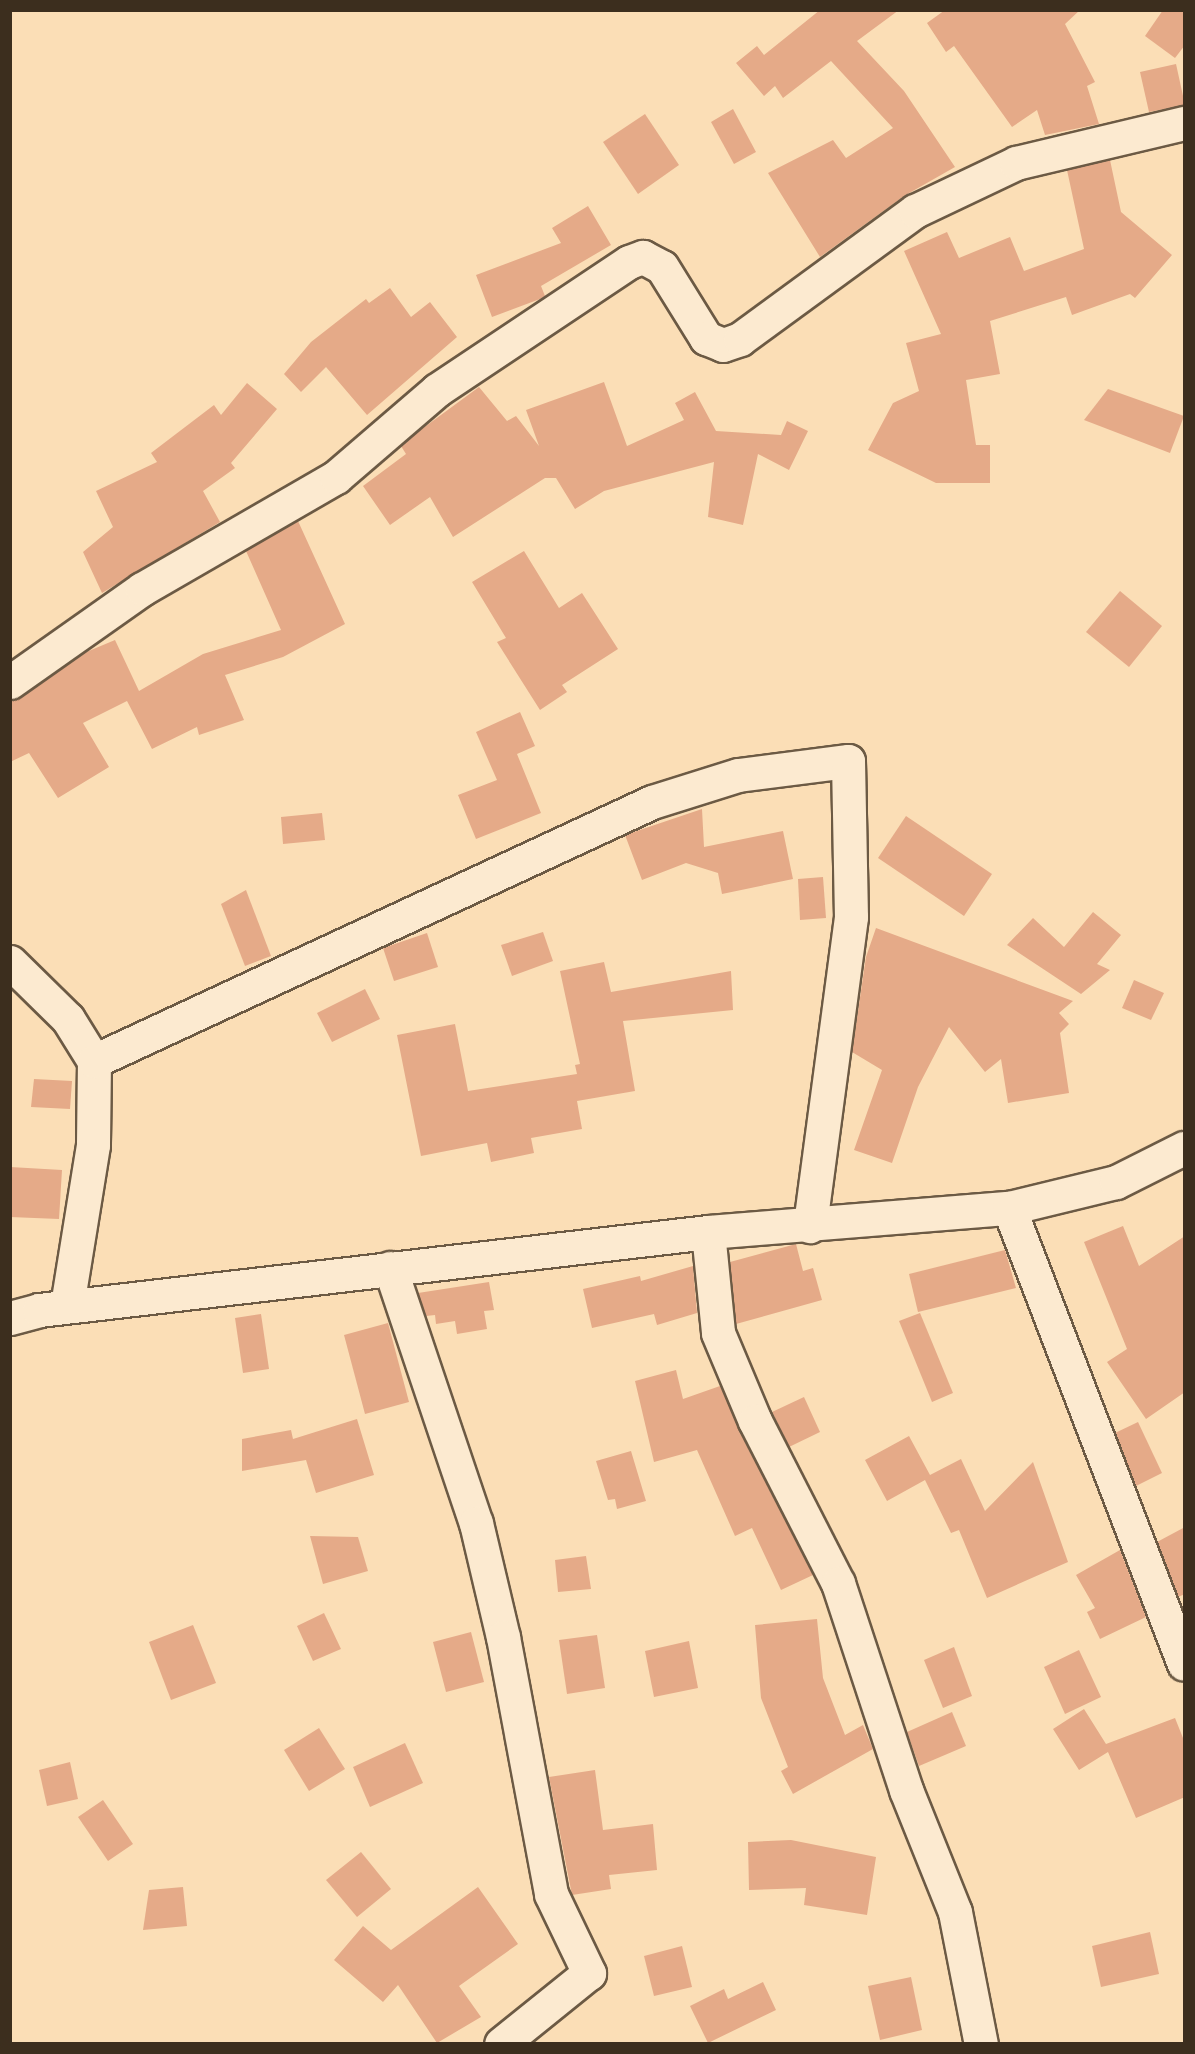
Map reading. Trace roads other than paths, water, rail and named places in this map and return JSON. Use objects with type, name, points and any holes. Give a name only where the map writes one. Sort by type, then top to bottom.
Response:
[{"type":"street","points":[[10,682],[142,589],[336,477],[436,390],[629,262],[643,257],[662,267],[706,338],[723,345],[740,339],[915,211],[1016,163],[1185,123]]},
{"type":"street","points":[[94,1061],[652,802],[738,775],[848,761],[851,917],[810,1226]]},
{"type":"street","points":[[10,962],[68,1019],[94,1061],[93,1145],[66,1306]]},
{"type":"street","points":[[10,1318],[66,1306],[708,1232],[810,1226],[1009,1208],[1116,1182],[1185,1148]]},
{"type":"street","points":[[1009,1208],[1185,1664]]},
{"type":"street","points":[[708,1232],[718,1333],[755,1421],[838,1583],[906,1790],[956,1912],[981,2043]]},
{"type":"street","points":[[390,1268],[476,1523],[503,1637],[551,1894],[589,1973],[501,2043]]}]
